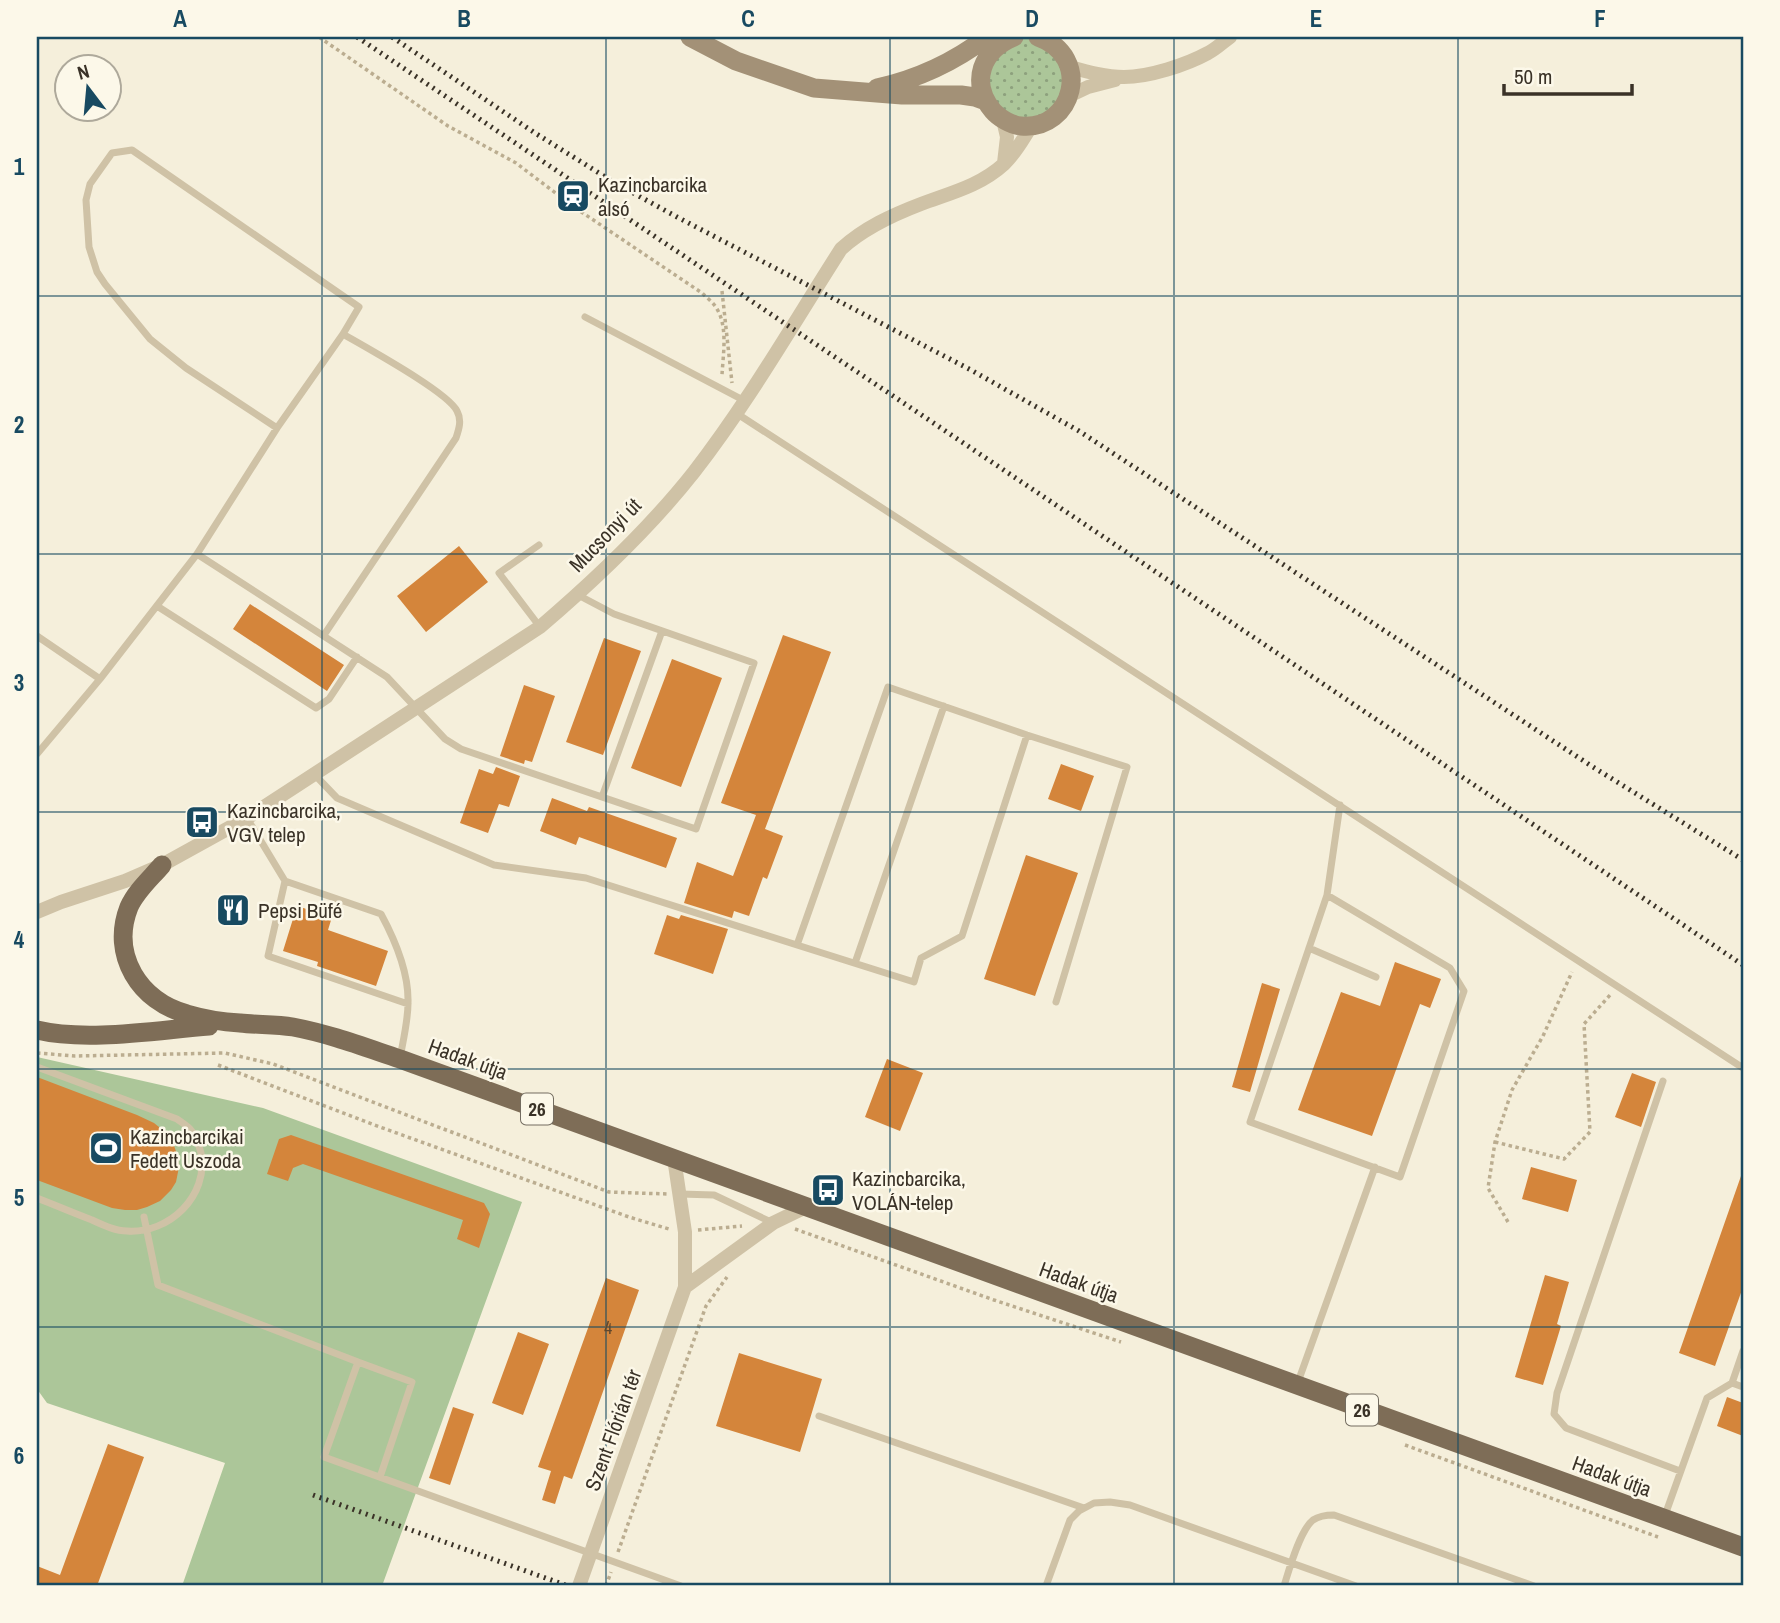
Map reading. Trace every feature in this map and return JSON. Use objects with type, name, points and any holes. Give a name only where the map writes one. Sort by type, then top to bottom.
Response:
[{"type":"main road","points":[[690,37],[736,61],[814,89],[902,95],[940,94],[975,97],[986,101]]},
{"type":"main road","points":[[856,92],[898,83],[931,71],[987,37]]},
{"type":"main road","points":[[940,94],[964,86],[982,69],[994,48],[1014,37]]},
{"type":"main road","points":[[982,69],[981,85],[986,101],[1003,120],[1019,126],[1052,118],[1069,96],[1072,82],[1070,67],[1059,49],[1044,38]]},
{"type":"main road","points":[[162,865],[139,891],[130,906],[124,926],[127,959],[132,974],[144,990],[165,1007],[238,1023]]},
{"type":"main road","name":"26","points":[[41,1030],[115,1034],[238,1023],[288,1027],[326,1034],[400,1059]]},
{"type":"main road","name":"Hadak útja","points":[[400,1059],[1743,1547]]},
{"type":"street","points":[[1069,96],[1094,85],[1163,71],[1209,53],[1230,37]]},
{"type":"street","points":[[1070,67],[1097,75],[1123,78]]},
{"type":"street","points":[[1003,120],[1007,137],[1003,164]]},
{"type":"street","name":"Mucsonyi út","points":[[61,902],[125,881],[162,865],[247,818],[540,627],[578,595],[626,547],[694,472],[841,249],[854,237],[880,221],[979,183],[1014,154],[1032,125]]},
{"type":"street","points":[[37,905],[61,902]]},
{"type":"street","points":[[37,912],[61,902]]},
{"type":"street","name":"Szent Flórián tér","points":[[579,1586],[685,1287],[685,1231],[674,1158]]},
{"type":"street","points":[[685,1287],[773,1223],[806,1207]]},
{"type":"lane","points":[[37,754],[100,679],[197,555],[277,428],[359,307],[132,150],[112,153],[90,184],[86,200],[89,247],[97,272],[150,339],[186,368],[277,428]]},
{"type":"lane","points":[[585,317],[722,388],[738,403],[1340,805],[1743,1068]]},
{"type":"lane","points":[[324,635],[456,438],[460,419],[457,410],[443,395],[343,334]]},
{"type":"lane","points":[[539,545],[499,573],[540,627]]},
{"type":"lane","points":[[197,555],[387,677],[445,739],[461,749],[696,829],[754,663],[614,614],[578,595]]},
{"type":"lane","points":[[157,606],[316,708],[330,699],[357,657]]},
{"type":"lane","points":[[602,797],[662,631]]},
{"type":"lane","points":[[37,636],[100,679]]},
{"type":"lane","points":[[797,945],[888,687],[1127,767],[1056,1002]]},
{"type":"lane","points":[[855,963],[944,706]]},
{"type":"lane","points":[[314,774],[337,797],[494,865],[586,878],[914,982],[921,958],[962,936],[1027,735]]},
{"type":"lane","points":[[1327,895],[1450,968],[1464,991],[1401,1177],[1250,1122],[1327,895],[1340,805]]},
{"type":"lane","points":[[247,818],[285,881],[381,914],[400,957],[406,983],[408,1004],[400,1059]]},
{"type":"lane","points":[[285,881],[268,956],[408,1004]]},
{"type":"lane","points":[[1309,948],[1376,977]]},
{"type":"lane","points":[[37,1067],[177,1119],[191,1130],[203,1164],[201,1180],[184,1210],[171,1220],[147,1230],[126,1231],[108,1227],[37,1198]]},
{"type":"lane","points":[[1664,1081],[1557,1393],[1554,1414],[1566,1428],[1680,1471]]},
{"type":"lane","points":[[1296,1386],[1375,1167]]},
{"type":"lane","points":[[679,1194],[714,1195],[773,1223]]},
{"type":"lane","points":[[144,1217],[159,1285],[412,1382],[380,1477]]},
{"type":"lane","points":[[1663,1518],[1707,1398],[1732,1383],[1743,1351]]},
{"type":"lane","points":[[358,1362],[324,1457],[681,1586]]},
{"type":"lane","points":[[1732,1383],[1743,1387]]},
{"type":"lane","points":[[819,1416],[1084,1508]]},
{"type":"lane","points":[[1046,1586],[1070,1520],[1079,1511],[1094,1503],[1111,1502],[1130,1505],[1356,1586]]},
{"type":"lane","points":[[1284,1586],[1305,1529],[1314,1519],[1334,1515],[1534,1586]]},
{"type":"path","points":[[319,37],[448,126],[516,163],[574,207],[702,293],[713,303],[722,320],[722,388]]},
{"type":"path","points":[[722,291],[738,403]]},
{"type":"path","points":[[1508,1222],[1488,1188],[1495,1142],[1512,1090],[1543,1035],[1577,960]]},
{"type":"path","points":[[1495,1142],[1564,1159],[1590,1132],[1584,1024],[1618,986]]},
{"type":"path","points":[[37,1053],[75,1056],[225,1052],[273,1064],[609,1192],[679,1194]]},
{"type":"path","points":[[218,1065],[661,1228],[685,1231],[773,1223],[1125,1343]]},
{"type":"path","points":[[606,1586],[706,1306],[731,1273]]},
{"type":"path","points":[[1402,1444],[1667,1541]]},
{"type":"green space","points":[[1026,37],[1046,42],[1069,82],[1050,116],[1011,121],[985,93],[996,50],[1015,39]]},
{"type":"green space","points":[[37,1057],[263,1108],[522,1202],[382,1586],[182,1586],[225,1463],[47,1403],[37,1389]]},
{"type":"building","points":[[459,546],[488,582],[426,632],[397,596]]},
{"type":"building","points":[[250,604],[344,665],[327,691],[233,629]]},
{"type":"building","points":[[783,635],[831,652],[765,829],[783,836],[767,879],[763,877],[749,916],[734,911],[732,918],[684,903],[697,862],[733,876],[756,815],[721,803]]},
{"type":"building","points":[[604,638],[641,651],[603,755],[566,742]]},
{"type":"building","points":[[672,659],[722,678],[681,787],[631,768]]},
{"type":"building","points":[[524,685],[555,696],[532,762],[525,760],[524,764],[500,756]]},
{"type":"building","points":[[1061,764],[1094,776],[1081,811],[1048,799]]},
{"type":"building","points":[[496,767],[520,776],[509,807],[499,804],[488,833],[460,823],[479,769],[493,774]]},
{"type":"building","points":[[552,798],[587,811],[589,807],[677,838],[666,868],[579,837],[576,845],[540,831]]},
{"type":"building","points":[[1026,855],[1078,873],[1035,996],[984,979]]},
{"type":"building","points":[[297,906],[332,917],[328,930],[388,951],[376,986],[283,951]]},
{"type":"building","points":[[667,915],[679,919],[681,915],[728,929],[713,974],[654,954]]},
{"type":"building","points":[[1395,962],[1441,979],[1430,1008],[1420,1004],[1372,1136],[1298,1110],[1341,992],[1380,1006]]},
{"type":"building","points":[[1262,983],[1280,989],[1250,1092],[1232,1087]]},
{"type":"building","points":[[887,1059],[923,1073],[900,1131],[865,1117]]},
{"type":"building","points":[[1632,1073],[1656,1082],[1641,1127],[1615,1117]]},
{"type":"building","name":"Kazincbarcikai Fedett Uszoda","points":[[37,1077],[137,1115],[164,1131],[173,1143],[179,1167],[171,1190],[160,1201],[147,1207],[125,1210],[112,1208],[37,1180]]},
{"type":"building","points":[[291,1135],[484,1203],[490,1214],[479,1248],[457,1239],[463,1220],[303,1164],[293,1168],[288,1181],[267,1174],[279,1139]]},
{"type":"building","points":[[1531,1167],[1577,1180],[1568,1212],[1522,1199]]},
{"type":"building","points":[[1741,1176],[1743,1287],[1715,1366],[1679,1353]]},
{"type":"building","points":[[1545,1275],[1569,1282],[1557,1324],[1561,1326],[1543,1385],[1515,1377]]},
{"type":"building","points":[[606,1278],[639,1290],[572,1479],[564,1476],[555,1504],[542,1500],[551,1471],[538,1467]]},
{"type":"building","points":[[518,1332],[549,1344],[523,1415],[492,1403]]},
{"type":"building","points":[[739,1353],[822,1379],[800,1452],[716,1426]]},
{"type":"building","points":[[1727,1397],[1743,1403],[1743,1436],[1717,1426]]},
{"type":"building","points":[[453,1407],[474,1414],[450,1485],[429,1478]]},
{"type":"building","points":[[108,1444],[144,1457],[97,1586],[37,1586],[37,1566],[60,1575]]},
{"type":"railway","points":[[357,37],[1743,965]]},
{"type":"railway","points":[[392,37],[615,183],[971,370],[1079,431],[1593,767],[1743,860]]},
{"type":"railway","points":[[313,1495],[568,1586]]},
{"type":"place","name":"Kazincbarcika alsó","points":[[573,196]]},
{"type":"place","name":"Kazincbarcika, VGV telep","points":[[202,822]]},
{"type":"place","name":"Pepsi Büfé","points":[[233,910]]},
{"type":"place","name":"Kazincbarcikai Fedett Uszoda","points":[[106,1148]]},
{"type":"place","name":"Kazincbarcika, VOLÁN-telep","points":[[828,1190]]}]
